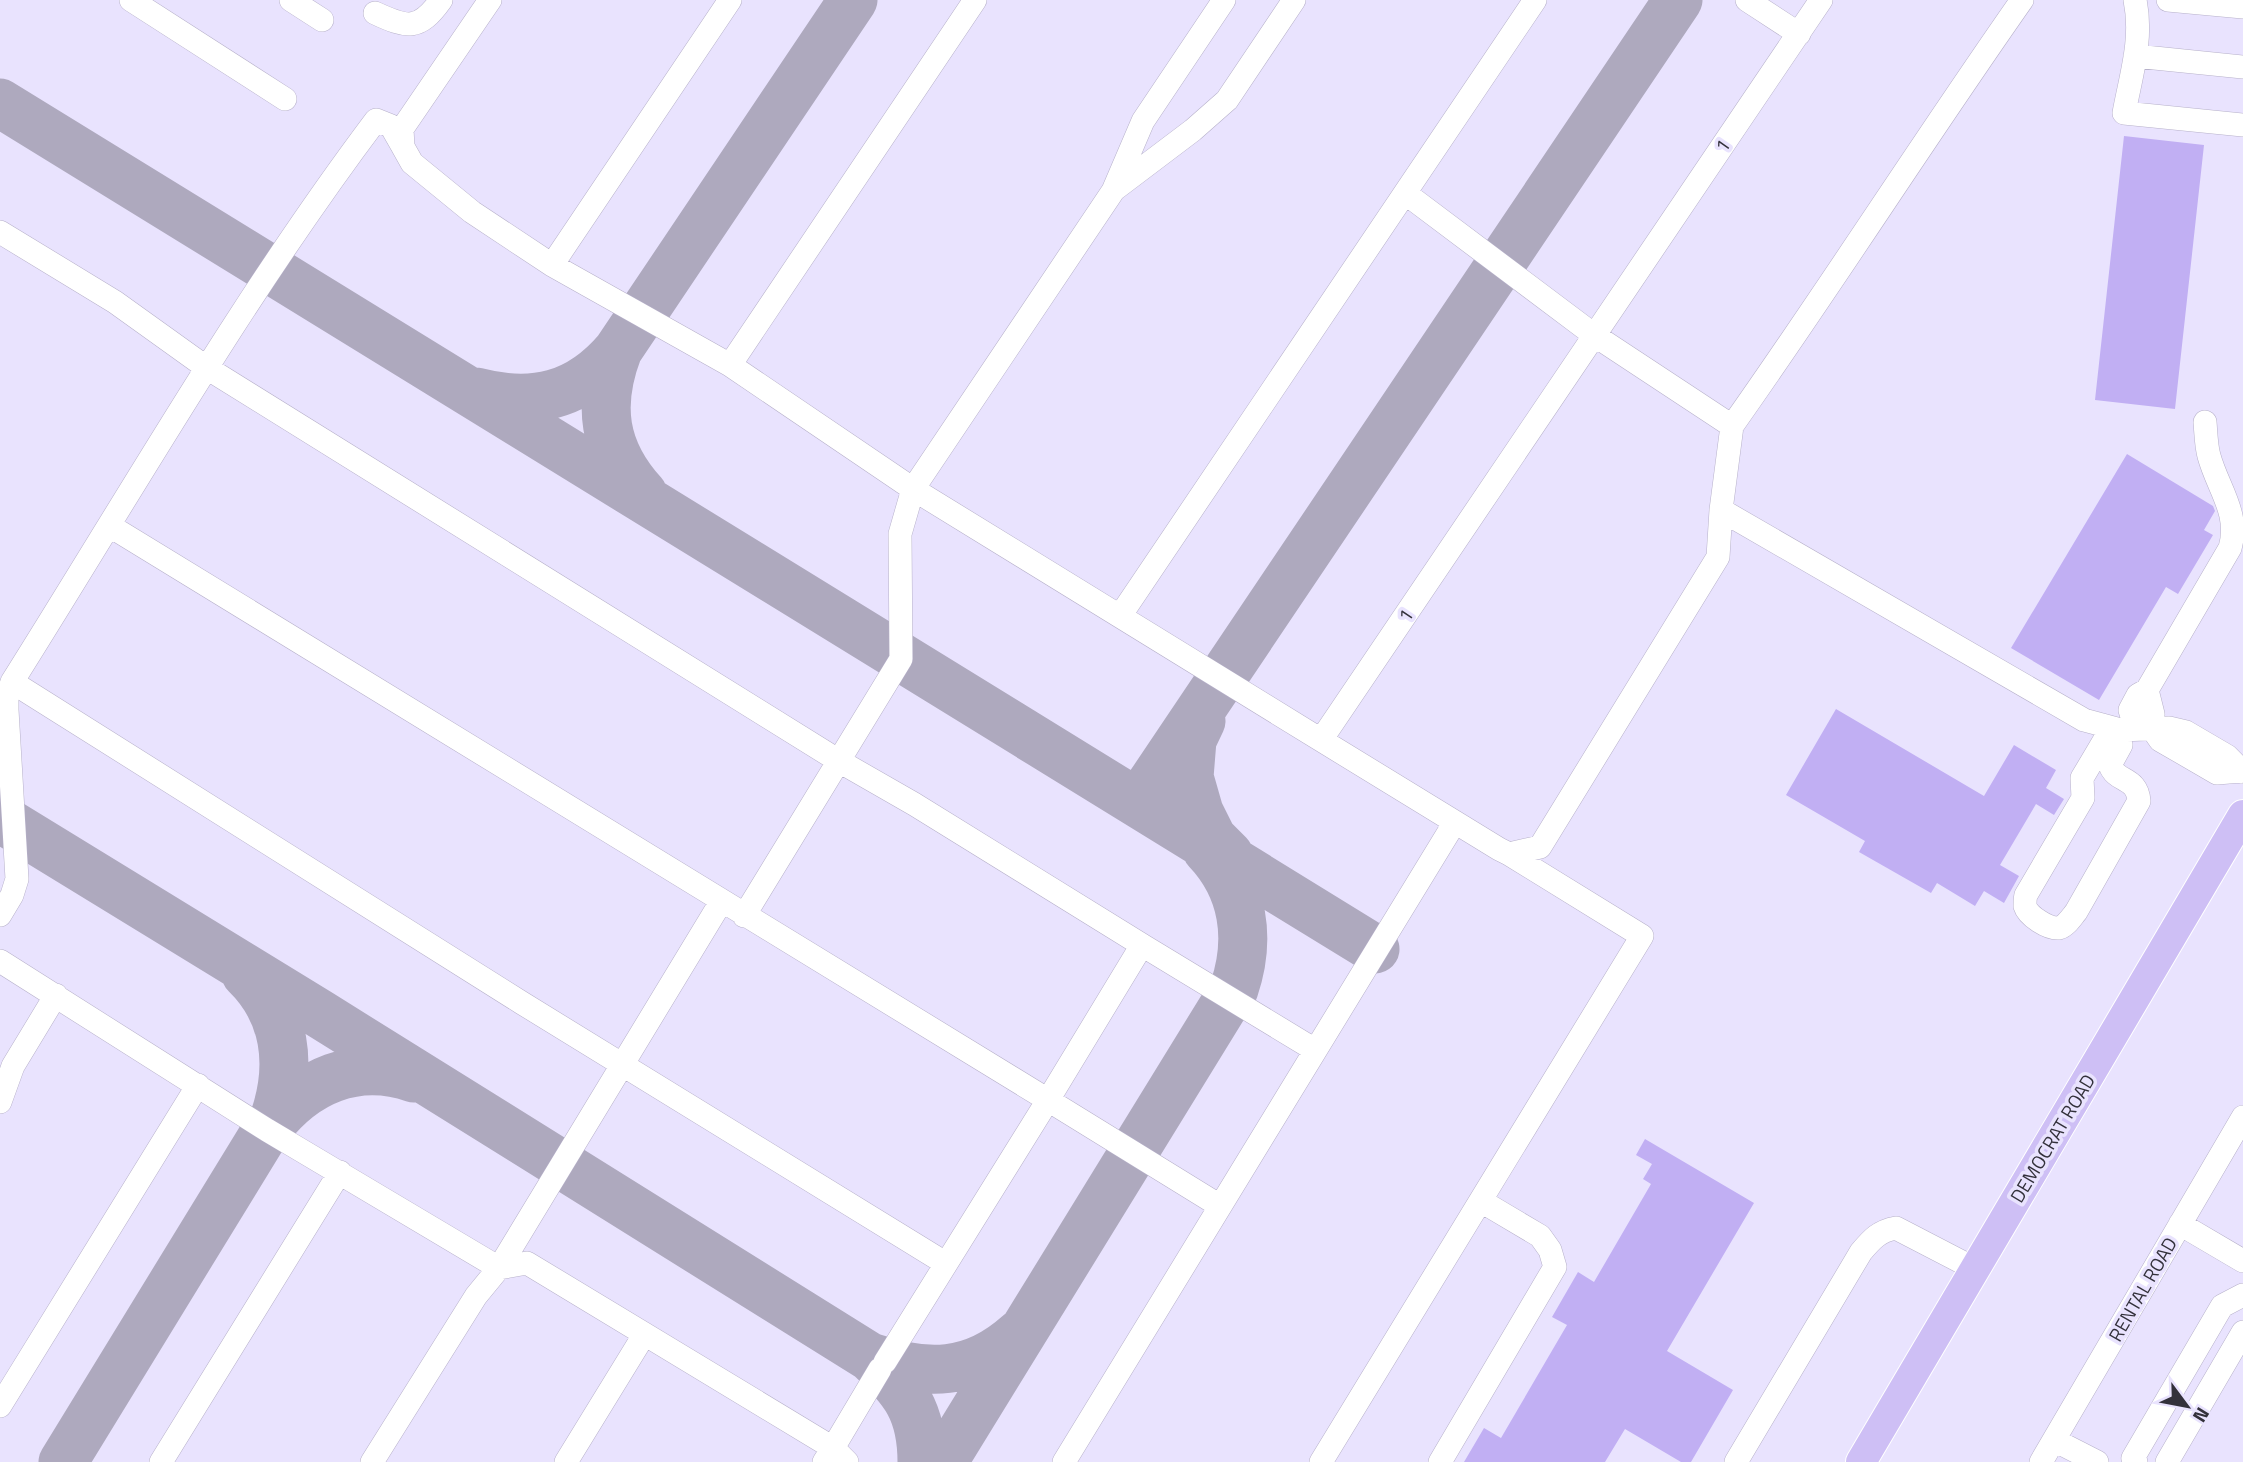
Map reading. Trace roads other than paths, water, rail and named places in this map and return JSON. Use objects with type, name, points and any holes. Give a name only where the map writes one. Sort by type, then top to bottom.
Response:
[{"type":"main road","name":"DEMOCRAT ROAD","points":[[1861,1462],[2243,815]]},
{"type":"street","points":[[131,0],[285,99]]},
{"type":"street","points":[[291,0],[322,20]]},
{"type":"street","points":[[374,13],[402,25],[414,24],[425,20],[441,0]]},
{"type":"street","points":[[403,147],[402,129],[490,0]]},
{"type":"street","points":[[552,265],[730,0]]},
{"type":"street","points":[[730,365],[975,0]]},
{"type":"street","points":[[744,916],[901,659],[900,534],[912,489],[1113,191],[1143,121],[1224,0]]},
{"type":"street","points":[[1113,191],[1193,130],[1227,100],[1294,0]]},
{"type":"street","points":[[1120,616],[1535,0]]},
{"type":"street","points":[[1747,0],[1799,34]]},
{"type":"street","name":"1","points":[[1321,740],[1821,0]]},
{"type":"street","points":[[2135,0],[2139,25],[2134,72],[2124,113],[2243,125]]},
{"type":"street","points":[[2168,0],[2243,7]]},
{"type":"street","points":[[1509,854],[1541,846],[1718,557],[1732,426],[1819,302],[2017,1]]},
{"type":"street","points":[[2135,56],[2243,67]]},
{"type":"street","points":[[0,915],[12,895],[17,878],[7,710],[7,696],[12,682],[270,269],[376,120],[391,126],[412,163],[472,212],[552,265],[730,365],[912,489],[1642,936],[1321,1462]]},
{"type":"street","points":[[1405,193],[1594,335],[1732,426]]},
{"type":"street","points":[[0,232],[115,302],[207,368],[839,761],[914,804],[1315,1050]]},
{"type":"street","points":[[2135,729],[2107,736],[2082,778],[2083,797],[2026,895],[2025,905],[2029,914],[2051,927],[2059,928],[2076,912],[2138,801],[2138,791],[2134,785],[2112,771],[2110,765],[2121,745],[2153,714],[2147,690],[2230,548],[2234,535],[2228,500],[2209,454],[2205,422]]},
{"type":"street","points":[[1721,510],[2084,720],[2135,729],[2160,740],[2217,773],[2242,771]]},
{"type":"street","points":[[110,526],[1220,1206]]},
{"type":"street","points":[[12,682],[522,1003],[945,1263]]},
{"type":"street","points":[[1064,1462],[1455,822]]},
{"type":"street","points":[[372,1462],[476,1296],[499,1268],[721,902]]},
{"type":"street","points":[[0,961],[267,1130],[499,1268],[527,1263],[835,1457],[883,1366],[1142,945]]},
{"type":"street","points":[[0,1102],[13,1066],[56,995]]},
{"type":"street","points":[[0,1406],[198,1085]]},
{"type":"street","name":"RENTAL ROAD","points":[[2041,1462],[2243,1117]]},
{"type":"street","points":[[161,1462],[340,1172]]},
{"type":"street","points":[[1440,1462],[1555,1267],[1550,1250],[1540,1236],[1481,1201]]},
{"type":"street","points":[[2180,1224],[2243,1261]]},
{"type":"street","points":[[1736,1462],[1861,1252],[1874,1236],[1896,1228],[1975,1269]]},
{"type":"street","points":[[2136,1462],[2133,1458],[2222,1306],[2243,1295]]},
{"type":"street","points":[[2166,1462],[2243,1332]]},
{"type":"street","points":[[566,1462],[644,1335]]},
{"type":"street","points":[[2054,1440],[2097,1462]]}]
